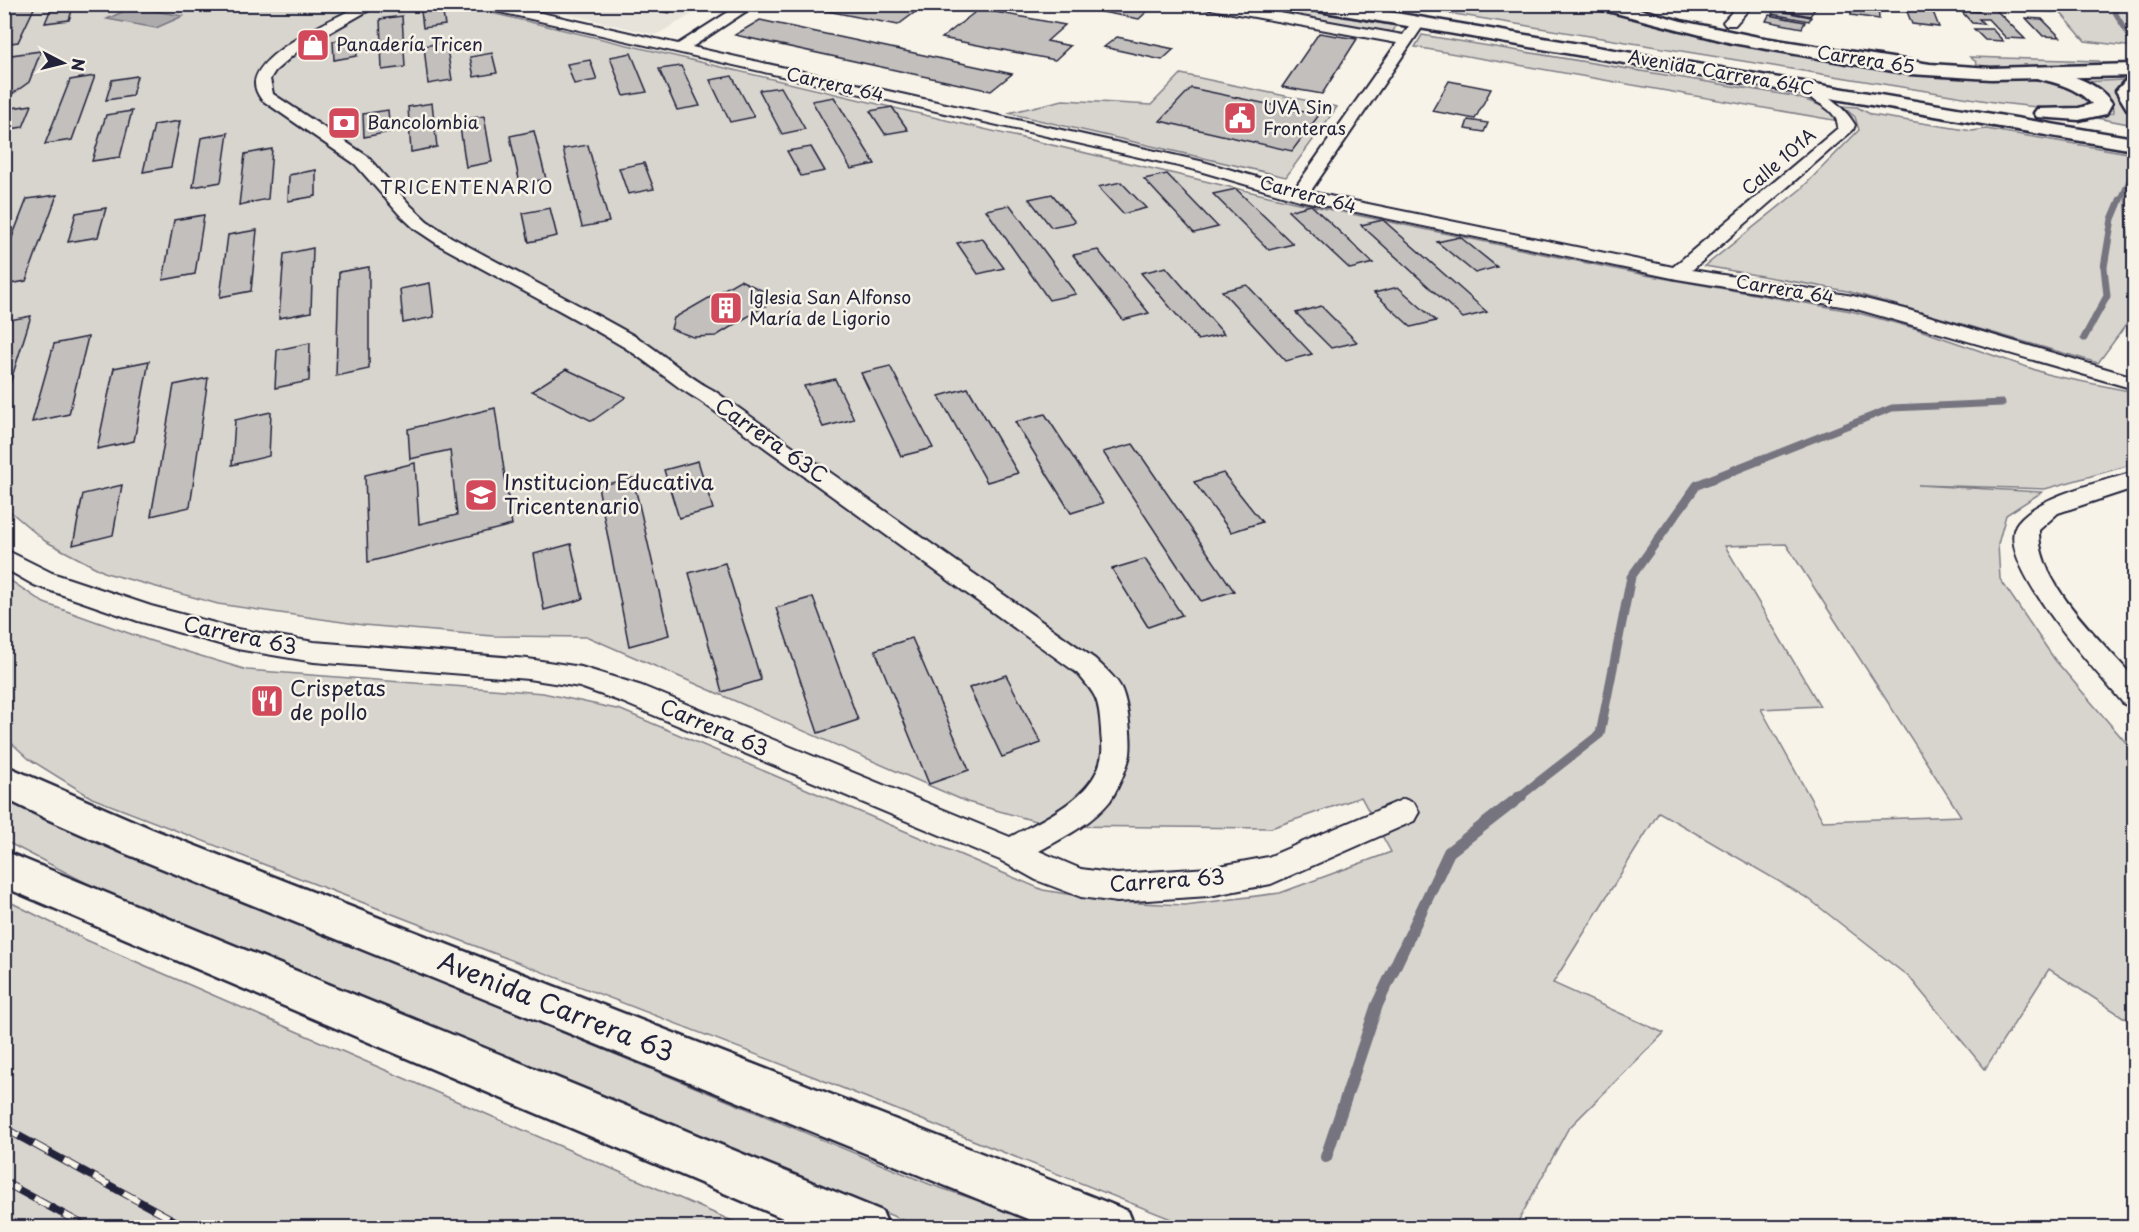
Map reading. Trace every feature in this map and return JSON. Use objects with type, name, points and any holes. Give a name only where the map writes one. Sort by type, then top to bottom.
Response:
[{"type":"main road","name":"Avenida Carrera 64C","points":[[1308,4],[2134,144]]},
{"type":"main road","name":"Avenida Carrera 64C","points":[[1366,4],[2134,132]]},
{"type":"main road","name":"Carrera 65","points":[[1602,4],[1657,21],[1722,36],[1940,71],[2039,73],[2134,70]]},
{"type":"main road","name":"Carrera 65","points":[[1651,4],[1815,38],[1890,47]]},
{"type":"main road","points":[[1940,71],[1969,65],[1968,61],[1951,53]]},
{"type":"main road","points":[[2056,54],[2134,59]]},
{"type":"main road","points":[[2016,111],[2079,114],[2102,107],[2098,98],[2090,91],[2066,80],[2039,73]]},
{"type":"main road","points":[[2134,83],[2126,91],[2134,105]]},
{"type":"main road","name":"Avenida Carrera 63","points":[[4,780],[60,808],[149,846],[1111,1227]]},
{"type":"main road","points":[[4,868],[865,1227]]},
{"type":"street","name":"Carrera 63C","points":[[375,4],[293,48],[275,61],[263,78],[263,90],[267,97],[361,160],[421,225],[445,241],[631,343],[666,366],[689,386],[706,395],[1086,666],[1109,691],[1114,718],[1116,756],[1101,791],[1071,819],[1011,851]]},
{"type":"street","name":"Carrera 64","points":[[482,4],[1200,166],[1299,195],[1677,273],[1783,289],[1887,310],[2134,383]]},
{"type":"street","points":[[659,45],[726,4]]},
{"type":"street","points":[[678,50],[750,4]]},
{"type":"street","points":[[1205,4],[1406,40]]},
{"type":"street","points":[[1730,22],[1747,4]]},
{"type":"street","points":[[1299,195],[1418,23]]},
{"type":"street","name":"Calle 101A","points":[[1677,273],[1845,130],[1847,125],[1845,118],[1831,103],[1790,85]]},
{"type":"street","points":[[2134,480],[2050,507],[2027,527],[2028,552],[2037,576],[2055,602],[2134,696]]},
{"type":"street","name":"Carrera 63","points":[[4,557],[43,579],[147,614],[237,639],[314,652],[528,669],[581,677],[633,694],[1011,851],[1047,870],[1081,884],[1117,888],[1209,882],[1271,870],[1404,812]]},
{"type":"shaded area","points":[[444,4],[466,7],[1294,202],[1645,275],[1851,311],[1914,328],[2050,375],[2134,392],[2134,464],[2045,489],[1918,485],[2042,492],[2006,515],[1998,544],[2000,579],[2055,660],[2134,752],[2134,1024],[2049,969],[1985,1069],[1910,978],[1809,899],[1659,812],[1553,983],[1664,1033],[1568,1129],[1515,1227],[1191,1227],[817,1078],[92,798],[29,759],[5,737],[5,577],[44,603],[148,640],[247,670],[543,693],[621,710],[1043,890],[1115,902],[1185,905],[1280,893],[1391,852],[1361,797],[1271,828],[1053,826],[967,802],[588,637],[493,636],[363,625],[218,604],[106,573],[45,541],[5,507],[5,5]],"holes":[[[1786,544],[1961,816],[1823,821],[1761,709],[1820,706],[1725,546]]]},
{"type":"shaded area","points":[[529,5],[708,5],[656,35]]},
{"type":"shaded area","points":[[1228,5],[1272,5],[1396,26],[1392,33]]},
{"type":"shaded area","points":[[1399,5],[1587,5],[1676,31],[1856,65],[1931,75],[2041,80],[2064,85],[2079,92],[2089,101],[2086,108],[2056,109],[2000,103]]},
{"type":"shaded area","points":[[2054,5],[2134,5],[2134,47],[2085,41]]},
{"type":"shaded area","points":[[133,7],[183,16],[156,28],[107,19]]},
{"type":"shaded area","points":[[1422,35],[1793,96],[1824,108],[1839,121],[1415,47]]},
{"type":"shaded area","points":[[1970,57],[2099,61],[2103,65],[1979,69]]},
{"type":"shaded area","points":[[1181,74],[1337,107],[1286,177],[1008,113],[1063,100],[1151,105]]},
{"type":"shaded area","points":[[2123,80],[2117,87],[2118,95],[2134,114],[2134,125],[2097,118],[2114,112],[2111,101],[2102,92],[2079,82]]},
{"type":"shaded area","points":[[1842,106],[1857,107],[1872,115],[1972,131],[1986,129],[2134,154],[2134,196],[2125,195],[2128,237],[2134,238],[2134,314],[2098,363],[1847,291],[1705,266],[1801,189],[1859,130],[1855,117]]},
{"type":"shaded area","points":[[5,795],[49,820],[929,1184],[1056,1227],[920,1227],[129,905],[5,841]]},
{"type":"shaded area","points":[[4,899],[84,939],[746,1227],[5,1227]]},
{"type":"building","points":[[14,4],[36,4],[18,42],[4,44],[4,23]]},
{"type":"building","points":[[74,4],[69,20],[45,23],[52,6]]},
{"type":"building","points":[[626,4],[683,4],[669,13]]},
{"type":"building","points":[[792,4],[926,4],[898,25]]},
{"type":"building","points":[[1059,4],[1155,4],[1139,19]]},
{"type":"building","points":[[1774,4],[1818,4],[1810,16],[1771,8]]},
{"type":"building","points":[[1851,4],[1878,4],[1879,19],[1851,15]]},
{"type":"building","points":[[1904,4],[1930,4],[1939,27],[1912,24]]},
{"type":"building","points":[[1955,4],[1966,4],[1972,11],[1981,12],[1974,5],[1992,6],[2025,39],[2006,38],[1988,19],[1979,19],[1984,24],[1972,23]]},
{"type":"building","points":[[2013,4],[2045,4],[2053,12],[2018,10]]},
{"type":"building","points":[[442,8],[445,25],[423,28],[421,11]]},
{"type":"building","points":[[979,9],[1065,25],[1047,41],[1070,46],[1055,60],[942,38]]},
{"type":"building","points":[[1774,10],[1811,17],[1809,21],[1772,14]]},
{"type":"building","points":[[1769,15],[1805,22],[1802,28],[1766,21]]},
{"type":"building","points":[[402,16],[405,67],[382,70],[380,19]]},
{"type":"building","points":[[2026,18],[2042,19],[2060,37],[2043,36]]},
{"type":"building","points":[[760,20],[1012,74],[991,91],[735,35]]},
{"type":"building","points":[[1974,29],[1992,29],[2003,41],[1985,40]]},
{"type":"building","points":[[1319,33],[1357,39],[1322,94],[1282,87]]},
{"type":"building","points":[[1117,37],[1174,49],[1162,60],[1104,47]]},
{"type":"building","points":[[356,38],[357,56],[334,60],[333,41]]},
{"type":"building","points":[[446,42],[452,80],[428,84],[424,46]]},
{"type":"building","points":[[41,51],[29,82],[4,100],[4,56]]},
{"type":"building","points":[[492,53],[497,73],[474,77],[470,57]]},
{"type":"building","points":[[631,53],[647,92],[624,96],[610,57]]},
{"type":"building","points":[[590,60],[597,80],[574,84],[567,64]]},
{"type":"building","points":[[681,66],[700,106],[677,110],[659,69]]},
{"type":"building","points":[[95,76],[72,140],[45,144],[70,80]]},
{"type":"building","points":[[137,76],[132,96],[106,100],[112,80]]},
{"type":"building","points":[[732,76],[754,117],[730,122],[710,80]]},
{"type":"building","points":[[1449,81],[1491,89],[1475,119],[1432,111]]},
{"type":"building","points":[[781,87],[805,129],[782,134],[759,90]]},
{"type":"building","name":"UVA Sin Fronteras","points":[[1191,88],[1319,115],[1292,151],[1160,121]]},
{"type":"building","points":[[834,97],[875,164],[851,169],[812,101]]},
{"type":"building","points":[[432,103],[437,147],[411,152],[408,107]]},
{"type":"building","points":[[32,105],[23,127],[4,130],[5,109]]},
{"type":"building","points":[[892,107],[908,130],[885,134],[870,111]]},
{"type":"building","points":[[388,110],[390,132],[364,137],[363,114]]},
{"type":"building","points":[[132,111],[120,157],[92,161],[106,115]]},
{"type":"building","points":[[484,116],[492,162],[466,167],[459,120]]},
{"type":"building","points":[[1468,120],[1488,123],[1484,132],[1465,129]]},
{"type":"building","points":[[180,121],[171,167],[143,172],[154,125]]},
{"type":"building","points":[[534,131],[546,179],[520,184],[510,136]]},
{"type":"building","points":[[228,133],[221,182],[193,187],[201,138]]},
{"type":"building","points":[[588,145],[609,222],[582,227],[563,149]]},
{"type":"building","points":[[811,147],[825,171],[801,176],[787,151]]},
{"type":"building","points":[[272,149],[268,199],[239,205],[245,154]]},
{"type":"building","points":[[644,163],[654,189],[628,194],[619,168]]},
{"type":"building","points":[[316,170],[316,196],[288,201],[289,175]]},
{"type":"building","points":[[1167,174],[1218,227],[1194,233],[1144,179]]},
{"type":"building","points":[[1121,182],[1146,208],[1123,214],[1098,187]]},
{"type":"building","points":[[1236,189],[1293,244],[1269,250],[1213,194]]},
{"type":"building","points":[[1052,194],[1075,222],[1051,227],[1029,199]]},
{"type":"building","points":[[57,195],[26,281],[4,285],[4,258],[27,199]]},
{"type":"building","points":[[1010,205],[1076,294],[1049,300],[986,210]]},
{"type":"building","points":[[1311,205],[1373,263],[1350,269],[1288,211]]},
{"type":"building","points":[[106,208],[98,237],[68,242],[76,213]]},
{"type":"building","points":[[550,208],[557,236],[529,242],[523,213]]},
{"type":"building","points":[[204,215],[195,274],[163,280],[174,220]]},
{"type":"building","points":[[1383,220],[1487,312],[1463,318],[1361,225]]},
{"type":"building","points":[[257,230],[251,291],[220,297],[228,235]]},
{"type":"building","points":[[1460,237],[1497,267],[1475,273],[1437,242]]},
{"type":"building","points":[[982,238],[1004,268],[978,274],[957,243]]},
{"type":"building","points":[[313,248],[311,312],[279,318],[284,254]]},
{"type":"building","points":[[1098,250],[1149,313],[1123,320],[1073,255]]},
{"type":"building","points":[[369,267],[369,369],[336,376],[339,272]]},
{"type":"building","points":[[1166,267],[1224,334],[1198,340],[1141,273]]},
{"type":"building","name":"Iglesia San Alfonso María de Ligorio","points":[[740,280],[778,298],[716,336],[693,337],[671,329],[674,318]]},
{"type":"building","points":[[430,283],[434,317],[403,323],[400,289]]},
{"type":"building","points":[[1247,285],[1312,354],[1286,361],[1222,291]]},
{"type":"building","points":[[1398,287],[1436,321],[1411,327],[1374,293]]},
{"type":"building","points":[[1321,306],[1357,342],[1331,348],[1296,313]]},
{"type":"building","points":[[31,316],[8,390],[4,390],[4,321]]},
{"type":"building","points":[[88,337],[69,414],[32,422],[54,344]]},
{"type":"building","points":[[310,343],[309,381],[275,388],[277,350]]},
{"type":"building","points":[[149,361],[134,441],[97,449],[114,368]]},
{"type":"building","points":[[890,366],[933,448],[901,456],[861,373]]},
{"type":"building","points":[[566,369],[626,397],[592,421],[532,391]]},
{"type":"building","points":[[208,378],[190,507],[151,516],[174,385]]},
{"type":"building","points":[[835,379],[854,419],[823,427],[804,386]]},
{"type":"building","points":[[968,388],[1018,473],[987,482],[939,396]]},
{"type":"building","name":"Institucion Educativa Tricentenario","points":[[495,408],[512,525],[368,562],[365,475],[415,463],[419,524],[457,515],[450,450],[410,459],[408,429]]},
{"type":"building","points":[[271,412],[269,456],[232,465],[235,420]]},
{"type":"building","points":[[1045,414],[1103,503],[1071,513],[1015,422]]},
{"type":"building","points":[[1133,444],[1234,591],[1201,601],[1103,452]]},
{"type":"building","points":[[698,461],[713,509],[679,518],[664,470]]},
{"type":"building","points":[[1223,473],[1262,522],[1231,532],[1194,482]]},
{"type":"building","points":[[633,478],[669,635],[629,646],[598,486]]},
{"type":"building","points":[[122,485],[113,535],[73,545],[83,494]]},
{"type":"building","points":[[571,544],[583,599],[544,610],[534,554]]},
{"type":"building","points":[[1145,559],[1182,615],[1148,627],[1112,569]]},
{"type":"building","points":[[725,563],[761,680],[722,692],[689,573]]},
{"type":"building","points":[[813,597],[858,720],[818,733],[776,608]]},
{"type":"building","points":[[912,638],[969,770],[929,784],[875,650]]},
{"type":"building","points":[[1006,675],[1041,743],[1002,757],[969,688]]},
{"type":"waterway","points":[[2110,4],[2134,44]]},
{"type":"waterway","points":[[2120,201],[2134,169]]},
{"type":"waterway","points":[[2084,338],[2107,296],[2104,267],[2112,219],[2120,200]]},
{"type":"waterway","points":[[1758,461],[1892,408],[2002,403]]},
{"type":"waterway","points":[[1519,797],[1600,734],[1631,577],[1697,485],[1762,459]]},
{"type":"waterway","points":[[1326,1157],[1377,1005],[1449,852],[1521,796]]},
{"type":"railway","points":[[4,1128],[188,1228]]},
{"type":"railway","points":[[4,1182],[89,1228]]},
{"type":"place","name":"Panadería Tricen","points":[[313,45]]},
{"type":"place","name":"UVA Sin Fronteras","points":[[1240,118]]},
{"type":"place","name":"Bancolombia","points":[[344,123]]},
{"type":"place","name":"Iglesia San Alfonso María de Ligorio","points":[[726,308]]},
{"type":"place","name":"Institucion Educativa Tricentenario","points":[[481,495]]},
{"type":"place","name":"Crispetas de pollo","points":[[267,701]]},
{"type":"district","name":"TRICENTENARIO","points":[[467,188]]}]
